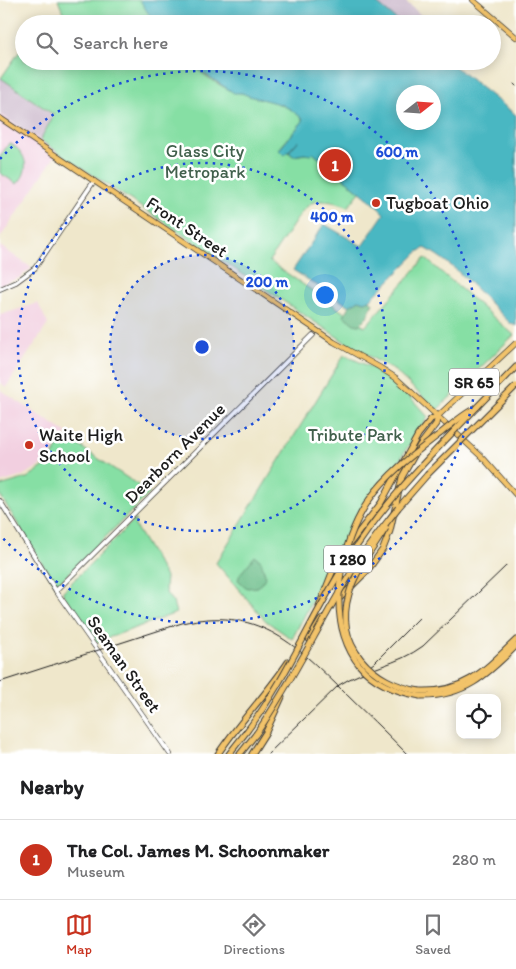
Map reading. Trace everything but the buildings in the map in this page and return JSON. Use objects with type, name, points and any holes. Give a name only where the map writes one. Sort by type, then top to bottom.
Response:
[{"type":"highway","name":"I 280","points":[[229,754],[267,705],[291,664],[331,586],[365,533],[404,484],[516,367]]},
{"type":"highway","name":"I 280","points":[[240,754],[275,705],[349,575],[369,545],[427,475],[516,386]]},
{"type":"highway","points":[[477,407],[467,412],[393,472],[380,486],[361,514],[345,552],[338,595],[340,618],[345,638],[360,667],[385,686],[420,694],[442,694],[468,686],[491,671],[516,646]]},
{"type":"highway","points":[[218,754],[276,681],[317,609],[337,560],[381,502],[418,435],[431,420],[438,416]]},
{"type":"highway","points":[[252,754],[269,727],[309,639],[327,611],[368,570],[383,549],[390,531],[402,477],[420,445],[436,424],[438,416]]},
{"type":"highway","points":[[398,508],[356,576],[349,593],[345,619],[348,634],[363,662],[375,675],[396,686],[420,694],[445,689],[468,681],[486,670],[516,640]]},
{"type":"main road","points":[[473,0],[490,15]]},
{"type":"main road","points":[[501,24],[516,37]]},
{"type":"main road","name":"Front Street","points":[[0,118],[334,342],[396,378],[484,458],[516,495]]},
{"type":"main road","name":"SR 65","points":[[438,416],[516,343]]},
{"type":"street","points":[[0,289],[16,282],[35,268],[94,181]]},
{"type":"street","name":"Dearborn Avenue","points":[[56,591],[313,335]]},
{"type":"street","name":"Seaman Street","points":[[0,501],[56,591],[170,754]]},
{"type":"shaded area","points":[[373,0],[404,0],[421,15],[391,15]]},
{"type":"shaded area","points":[[0,77],[54,116],[40,140],[0,114]]},
{"type":"shaded area","points":[[0,114],[58,152],[0,238]]},
{"type":"shaded area","points":[[0,246],[32,268],[19,278],[0,285]]},
{"type":"shaded area","points":[[38,303],[48,324],[6,387],[0,382],[0,315]]},
{"type":"shaded area","name":"Waite High School","points":[[0,390],[67,433],[50,457],[40,466],[20,477],[0,483]]},
{"type":"green space","points":[[58,0],[140,0],[151,15],[64,15]]},
{"type":"green space","name":"Glass City Metropark","points":[[15,58],[15,70],[199,70],[230,90],[276,103],[292,110],[303,121],[279,149],[285,155],[288,152],[293,156],[313,153],[360,192],[348,207],[326,201],[317,201],[310,204],[303,210],[269,261],[365,327],[425,258],[514,335],[437,410],[395,371],[348,344],[40,140],[54,115],[1,78]]},
{"type":"green space","points":[[9,143],[20,151],[25,162],[24,173],[17,184],[0,173],[0,157]]},
{"type":"green space","points":[[359,300],[365,302],[370,300],[373,303],[367,317],[359,325],[354,324],[344,316],[349,306]]},
{"type":"green space","name":"Tribute Park","points":[[344,355],[380,371],[410,397],[428,417],[396,467],[365,501],[292,639],[266,621],[216,563]]},
{"type":"green space","points":[[66,437],[150,493],[56,586],[0,495],[0,486],[27,478],[46,465]]},
{"type":"green space","points":[[135,519],[135,526],[166,577],[165,589],[173,602],[176,613],[97,642],[63,594],[63,591]]},
{"type":"green space","points":[[255,556],[261,561],[266,577],[258,587],[247,588],[238,580],[240,574]]},
{"type":"water","points":[[140,0],[373,0],[391,15],[149,15]]},
{"type":"water","points":[[199,70],[459,70],[516,115],[516,326],[510,323],[470,282],[448,263],[425,248],[418,252],[370,300],[365,302],[359,300],[349,306],[293,270],[324,224],[362,246],[384,214],[376,205],[313,153],[311,155],[293,156],[289,152],[298,141],[285,155],[279,150],[303,121],[302,118],[280,104],[242,93],[234,93]]},
{"type":"railway","points":[[268,754],[339,685],[360,674],[403,658],[423,646],[506,566]]},
{"type":"railway","points":[[366,669],[420,617]]},
{"type":"railway","points":[[0,682],[182,623],[208,619],[231,620],[252,624],[271,632],[289,643],[307,657],[407,754]]},
{"type":"place","name":"The Col. James M. Schoonmaker","points":[[335,165]]},
{"type":"place","name":"Tugboat Ohio","points":[[376,203]]},
{"type":"place","name":"Waite High School","points":[[29,445]]}]
